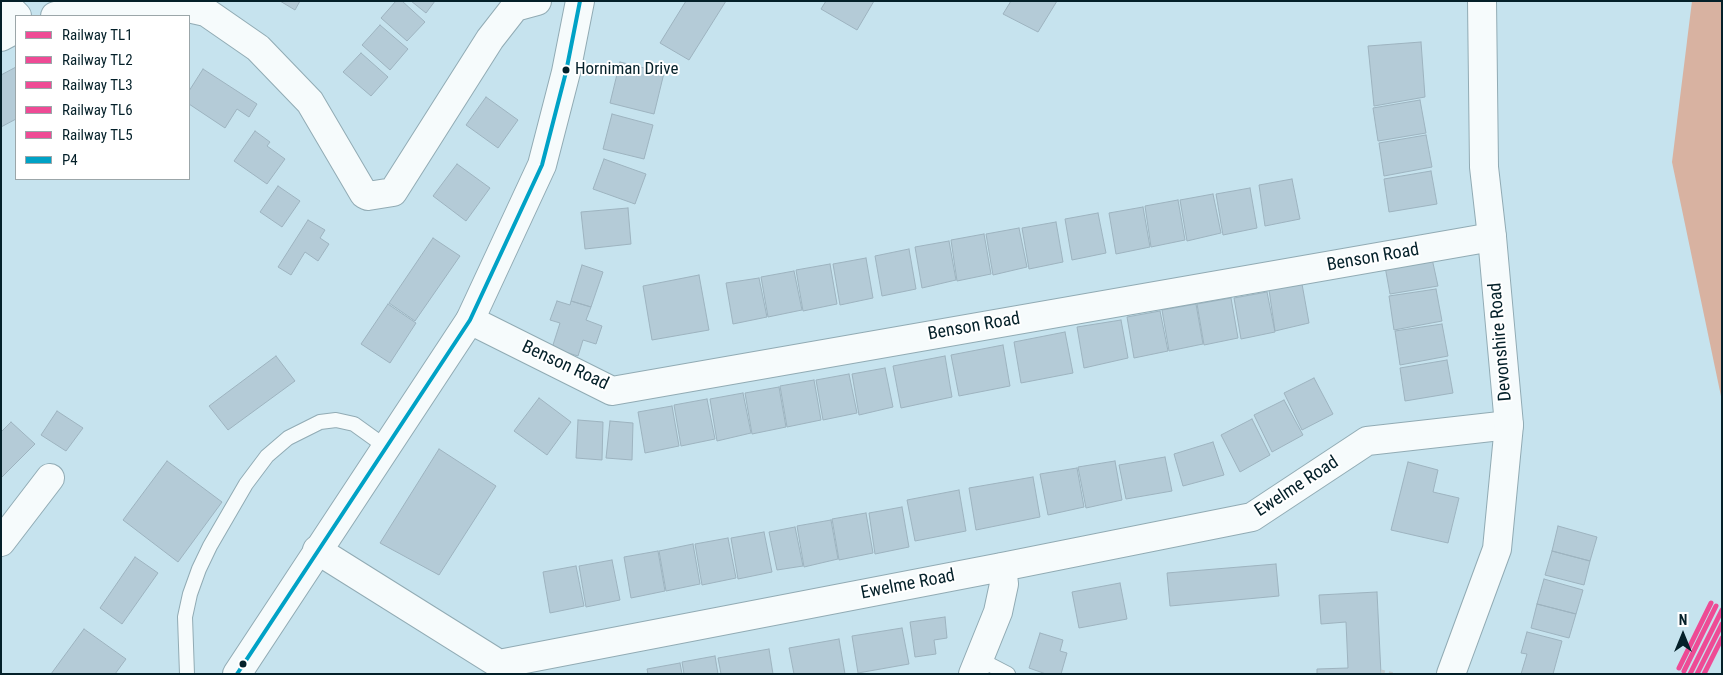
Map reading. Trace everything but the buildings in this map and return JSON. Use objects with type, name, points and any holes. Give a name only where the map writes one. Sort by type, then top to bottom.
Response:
[{"type":"street","points":[[2,1],[16,15]]},
{"type":"street","points":[[59,15],[80,10],[166,3],[206,12],[258,48],[310,102],[364,194],[368,196],[393,192],[490,39],[515,7],[537,1]]},
{"type":"street","points":[[237,674],[470,320],[542,165],[566,72],[580,1]]},
{"type":"street","name":"Devonshire Road","points":[[1451,674],[1497,549],[1509,425],[1484,167],[1482,1]]},
{"type":"street","points":[[1,37],[15,30]]},
{"type":"street","name":"Benson Road","points":[[470,320],[612,390],[1492,237]]},
{"type":"street","name":"Ewelme Road","points":[[317,550],[499,664],[1252,517],[1367,441],[1509,425]]},
{"type":"street","points":[[1,542],[50,478]]},
{"type":"street","points":[[976,667],[998,612],[1004,584],[1002,567]]},
{"type":"lane","points":[[187,674],[185,617],[190,594],[199,569],[210,546],[246,484],[267,456],[288,438],[320,422],[336,420],[354,424],[386,447]]},
{"type":"lane","points":[[976,667],[1008,674]]},
{"type":"path","points":[[1382,671],[1394,674]]},
{"type":"shaded area","points":[[1692,1],[1722,1],[1722,401],[1672,162]]},
{"type":"rail line","name":"TL5","points":[[1679,668],[1711,603]]},
{"type":"rail line","name":"TL3","points":[[1684,671],[1716,606]]},
{"type":"rail line","name":"TL1","points":[[1690,674],[1722,610]]},
{"type":"rail line","name":"TL2","points":[[1697,674],[1722,624]]},
{"type":"rail line","name":"TL6","points":[[1704,674],[1722,638]]},
{"type":"transit line","name":"P4","points":[[237,674],[470,320],[542,165],[566,72],[580,1]]},
{"type":"place","name":"Horniman Drive","points":[[566,70]]}]
